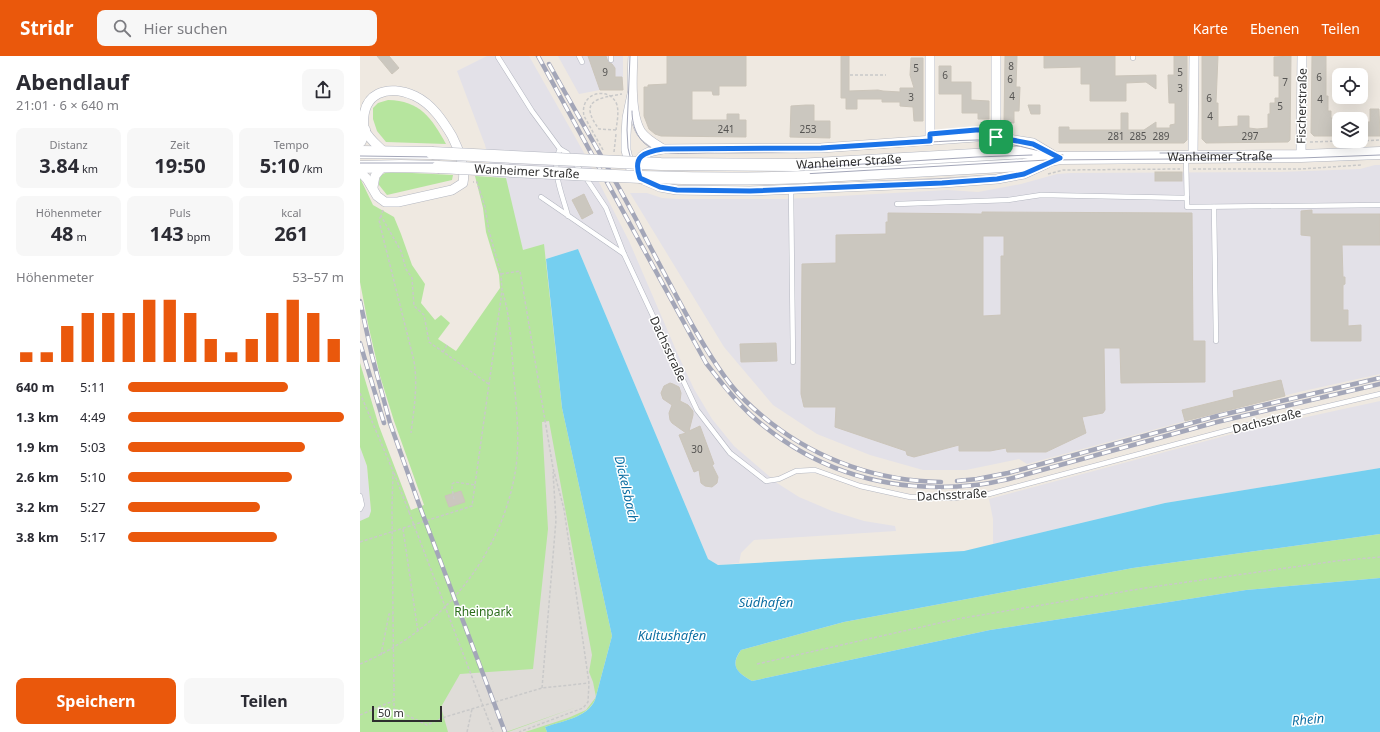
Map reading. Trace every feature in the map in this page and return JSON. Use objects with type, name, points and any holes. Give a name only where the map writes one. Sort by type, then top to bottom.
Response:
[{"type":"street","points":[[632,56],[632,94],[635,116],[640,131],[648,140],[663,149]]},
{"type":"street","points":[[930,56],[930,141]]},
{"type":"street","points":[[996,56],[996,137]]},
{"type":"street","points":[[1190,156],[1194,56]]},
{"type":"street","name":"Fischerstraße","points":[[1302,56],[1302,150]]},
{"type":"street","name":"Wanheimer Straße","points":[[384,152],[370,138],[362,136],[361,107],[366,98],[369,95],[385,90],[397,91],[416,96],[425,102],[442,120],[456,144],[464,175],[462,183],[452,190],[398,202],[385,202]]},
{"type":"street","points":[[632,94],[627,118],[626,150],[630,167],[640,178]]},
{"type":"street","name":"Wanheimer Straße","points":[[976,137],[996,137],[1033,144],[1060,158],[1024,174],[997,179],[750,191],[677,190],[660,187],[640,178],[637,171],[637,166],[641,157],[647,152],[663,149],[821,148],[976,137]]},
{"type":"street","name":"Wanheimer Straße","points":[[360,166],[438,167],[661,178],[765,179],[1024,165],[1060,158],[1190,156],[1302,150],[1380,153]]},
{"type":"street","name":"Wanheimer Straße","points":[[360,152],[432,153],[661,164],[797,165],[1028,152],[1060,158]]},
{"type":"street","points":[[373,187],[375,176],[383,166]]},
{"type":"street","points":[[360,172],[373,187],[377,196],[385,202]]},
{"type":"lane","points":[[579,56],[582,62]]},
{"type":"lane","points":[[498,57],[532,111],[560,149],[567,153],[606,208],[624,254]]},
{"type":"lane","points":[[560,149],[556,161],[558,179],[568,216]]},
{"type":"lane","points":[[1190,156],[1187,207],[1380,205]]},
{"type":"lane","points":[[791,189],[793,362]]},
{"type":"lane","points":[[897,204],[1008,200],[1042,195],[1187,198]]},
{"type":"lane","points":[[541,197],[624,254]]},
{"type":"lane","points":[[1214,207],[1216,341]]},
{"type":"lane","name":"Dachsstraße","points":[[624,254],[697,410],[730,453],[766,481],[778,479],[796,471],[815,470],[860,486],[910,497],[954,498],[989,494],[1248,424],[1380,394]]},
{"type":"lane","points":[[360,496],[362,505],[360,509]]},
{"type":"path","points":[[850,75],[886,75]]},
{"type":"path","points":[[604,153],[584,116],[583,110],[590,96],[597,94],[611,96],[617,103],[618,113],[614,156]]},
{"type":"path","points":[[616,130],[599,129],[590,113],[591,105],[595,100],[603,97],[632,94]]},
{"type":"path","points":[[1368,141],[1380,140]]},
{"type":"path","points":[[1302,150],[1317,141],[1332,141]]},
{"type":"path","points":[[360,542],[472,506],[502,291],[501,274],[489,232],[485,207],[478,182],[462,183]]},
{"type":"path","points":[[385,202],[379,220],[380,229],[416,373],[416,392],[411,433]]},
{"type":"path","points":[[381,216],[401,251],[406,268],[412,278],[414,306],[424,316],[429,342],[490,385]]},
{"type":"path","points":[[501,274],[520,271],[553,468],[564,509],[589,683],[588,702],[583,708],[519,732]]},
{"type":"path","points":[[360,664],[401,644],[435,618],[457,595],[470,578],[486,553],[499,528],[516,467],[517,446],[517,414],[507,306],[502,291]]},
{"type":"path","points":[[443,352],[447,345]]},
{"type":"path","points":[[360,393],[409,512],[494,732]]},
{"type":"path","points":[[542,688],[556,520],[553,468]]},
{"type":"path","points":[[393,472],[392,532],[394,709],[427,725],[444,718],[542,688],[589,683]]},
{"type":"path","points":[[454,499],[452,484],[455,482],[475,485]]},
{"type":"path","points":[[403,529],[418,632]]},
{"type":"path","points":[[757,664],[957,620],[1145,588],[1336,561],[1380,557]]},
{"type":"path","points":[[380,655],[389,614],[393,614]]},
{"type":"path","points":[[360,715],[394,701]]},
{"type":"path","points":[[467,732],[472,709]]},
{"type":"shaded area","points":[[487,56],[529,56],[583,151],[629,241],[694,389],[712,419],[734,446],[777,483],[799,497],[832,511],[864,521],[895,526],[896,531],[754,540],[741,553],[739,563],[718,565],[708,559],[578,249],[546,259],[543,245],[523,251],[507,190],[506,178],[493,177],[485,145],[457,71]]},
{"type":"shaded area","points":[[558,56],[623,56],[623,90],[600,90],[579,94]]},
{"type":"shaded area","points":[[1380,165],[1380,374],[1215,413],[1027,464],[1019,459],[966,470],[923,470],[870,455],[817,434],[773,405],[724,347],[630,193],[647,193],[662,198],[678,199],[786,199],[947,190],[978,192],[1021,184],[1057,174],[1070,173],[1280,172],[1360,169]]},
{"type":"shaded area","points":[[1380,401],[1380,468],[1165,503],[993,544],[993,519],[989,499],[1251,429]]},
{"type":"shaded area","points":[[549,421],[592,655],[589,672],[596,697],[586,710],[568,718],[525,732],[508,732],[577,707],[506,732],[448,732],[441,707],[460,674],[533,669],[548,529],[542,422]]},
{"type":"shaded area","points":[[360,447],[367,466],[371,511],[370,517],[360,521]]},
{"type":"green space","points":[[388,100],[408,104],[423,112],[435,126],[446,144],[386,142],[377,131],[373,119],[373,108],[378,103]]},
{"type":"green space","points":[[387,172],[453,175],[452,180],[387,195],[379,185],[379,180],[383,174]]},
{"type":"green space","name":"Rheinpark","points":[[475,176],[506,178],[523,250],[544,244],[562,408],[612,636],[595,700],[591,706],[580,715],[545,727],[547,732],[360,732],[360,521],[369,517],[371,511],[367,466],[360,447],[360,363],[379,426],[411,510],[424,505],[394,421],[380,376],[368,324],[360,282],[360,178],[373,205],[394,217],[412,265],[425,284],[421,303],[435,320],[441,315],[450,323],[438,339],[456,351],[500,288],[499,275],[486,232],[483,208]]},
{"type":"green space","points":[[1380,534],[1380,578],[1246,590],[990,630],[752,681],[739,672],[736,665],[737,656],[741,650],[844,622],[1133,568]]},
{"type":"water","points":[[578,249],[708,559],[718,565],[964,551],[1165,503],[1380,468],[1380,534],[1133,568],[844,622],[741,650],[737,656],[736,665],[739,672],[747,678],[752,681],[990,630],[1246,590],[1380,578],[1380,732],[547,732],[545,727],[580,715],[591,706],[595,700],[612,636],[562,408],[546,259]]},
{"type":"building","points":[[377,56],[389,56],[399,68],[392,74]]},
{"type":"building","points":[[588,56],[606,56],[608,62],[615,68],[615,77],[622,77],[623,90],[600,90]]},
{"type":"building","points":[[667,56],[746,56],[746,86],[719,86],[719,95],[713,95],[712,91],[692,91],[692,120],[727,120],[727,114],[739,114],[739,120],[746,120],[746,137],[661,136],[655,134],[649,129],[644,116],[644,87],[648,87],[648,85],[667,84]]},
{"type":"building","points":[[841,56],[849,56],[849,91],[878,90],[900,92],[900,88],[914,88],[910,75],[911,58],[923,58],[923,121],[914,121],[913,107],[900,106],[900,102],[882,102],[882,99],[857,99],[857,109],[846,109],[846,98],[841,98]]},
{"type":"building","points":[[1005,56],[1017,56],[1016,87],[1020,87],[1019,111],[1014,111],[1014,123],[1004,123]]},
{"type":"building","points":[[1044,56],[1115,56],[1115,76],[1156,75],[1156,89],[1146,82],[1126,83],[1126,101],[1090,101],[1090,84],[1081,84],[1081,67],[1044,68]]},
{"type":"building","points":[[1174,56],[1187,56],[1187,140],[1184,143],[1059,143],[1059,127],[1069,127],[1069,130],[1121,130],[1121,113],[1128,113],[1128,130],[1144,130],[1156,122],[1156,128],[1170,128],[1170,125],[1175,124],[1175,103],[1169,103],[1168,75],[1174,75]]},
{"type":"building","points":[[1202,56],[1218,56],[1216,103],[1218,103],[1218,127],[1238,126],[1238,116],[1249,116],[1249,128],[1257,129],[1268,128],[1270,103],[1275,103],[1275,98],[1279,98],[1279,76],[1274,76],[1274,57],[1291,56],[1290,140],[1288,142],[1206,143],[1202,139]]},
{"type":"building","points":[[1312,56],[1326,56],[1326,96],[1328,96],[1328,111],[1331,111],[1332,136],[1314,136],[1311,133]]},
{"type":"building","points":[[939,66],[951,66],[951,82],[971,82],[971,100],[989,101],[989,119],[978,119],[978,113],[962,113],[962,94],[939,94]]},
{"type":"building","points":[[814,105],[814,121],[830,121],[830,138],[790,137],[791,106]]},
{"type":"building","points":[[1028,105],[1040,105],[1040,114],[1031,114]]},
{"type":"building","points":[[1370,109],[1379,109],[1380,136],[1368,136],[1368,122],[1370,122]]},
{"type":"building","points":[[1155,172],[1182,172],[1182,181],[1155,181]]},
{"type":"building","points":[[584,194],[593,213],[582,219],[572,200]]},
{"type":"building","points":[[1312,210],[1312,214],[1380,214],[1380,245],[1342,245],[1343,277],[1345,277],[1345,284],[1343,285],[1343,310],[1348,310],[1348,326],[1361,325],[1361,341],[1311,341],[1311,236],[1301,235],[1301,211]]},
{"type":"building","points":[[982,212],[1192,213],[1193,341],[1205,341],[1205,382],[1121,383],[1120,348],[1104,348],[1105,410],[1103,413],[1082,417],[1086,433],[1046,452],[1007,452],[1006,448],[990,451],[959,451],[959,445],[914,457],[907,455],[906,451],[835,427],[836,407],[804,407],[801,394],[802,264],[836,263],[836,235],[886,234],[888,213],[982,214]],"holes":[[[983,236],[1004,236],[1004,256],[1001,256],[1001,315],[983,316]]]},
{"type":"building","points":[[776,343],[777,361],[741,362],[740,344]]},
{"type":"building","points":[[1281,380],[1285,396],[1185,421],[1182,410],[1234,397],[1233,391]]},
{"type":"building","points":[[670,383],[679,387],[681,393],[680,401],[688,405],[693,411],[689,431],[700,426],[714,464],[712,465],[718,477],[717,483],[712,487],[705,486],[701,483],[699,470],[694,472],[679,435],[686,433],[670,420],[669,413],[672,405],[663,399],[661,393],[664,386]]},
{"type":"building","points":[[461,491],[465,502],[449,507],[445,496]]},
{"type":"tram line","points":[[630,56],[627,130],[628,148],[635,169],[643,177],[662,185],[678,187],[747,188],[996,176],[1021,173],[1050,163]]},
{"type":"tram line","points":[[632,111],[633,123],[641,140],[656,150],[671,153],[797,151],[977,140],[999,142],[1063,155]]},
{"type":"tram line","points":[[1160,153],[1238,153]]},
{"type":"tram line","points":[[662,168],[799,168],[1032,155]]},
{"type":"tram line","points":[[360,163],[436,163],[662,174],[803,174],[1047,160],[1301,158],[1380,155]]},
{"type":"tram line","points":[[360,156],[435,157]]},
{"type":"railway","points":[[538,56],[706,363],[733,397],[752,416],[777,436],[802,452],[829,465],[856,475],[885,482],[914,486],[945,487],[980,485],[1009,479],[1217,422],[1380,384]]},
{"type":"railway","points":[[549,64],[626,201],[696,332],[709,354],[740,395],[766,419],[790,436],[830,458],[873,473],[895,478],[941,482]]},
{"type":"railway","points":[[360,301],[372,356],[390,423],[505,732]]},
{"type":"railway","points":[[360,343],[384,423]]},
{"type":"railway","points":[[957,481],[1008,473],[1217,416],[1380,378]]},
{"type":"route","points":[[976,130],[996,130],[996,137],[1033,144],[1060,158],[1024,174],[997,179],[884,186],[750,191],[677,190],[660,187],[640,178],[637,171],[639,160],[644,153],[663,149],[821,148],[930,141],[930,134],[976,130]]},
{"type":"water label","name":"Dickelsbach","points":[[627,489]]},
{"type":"water label","name":"Südhafen","points":[[766,602]]},
{"type":"water label","name":"Kultushafen","points":[[672,635]]},
{"type":"water label","name":"Rhein","points":[[1308,719]]}]
